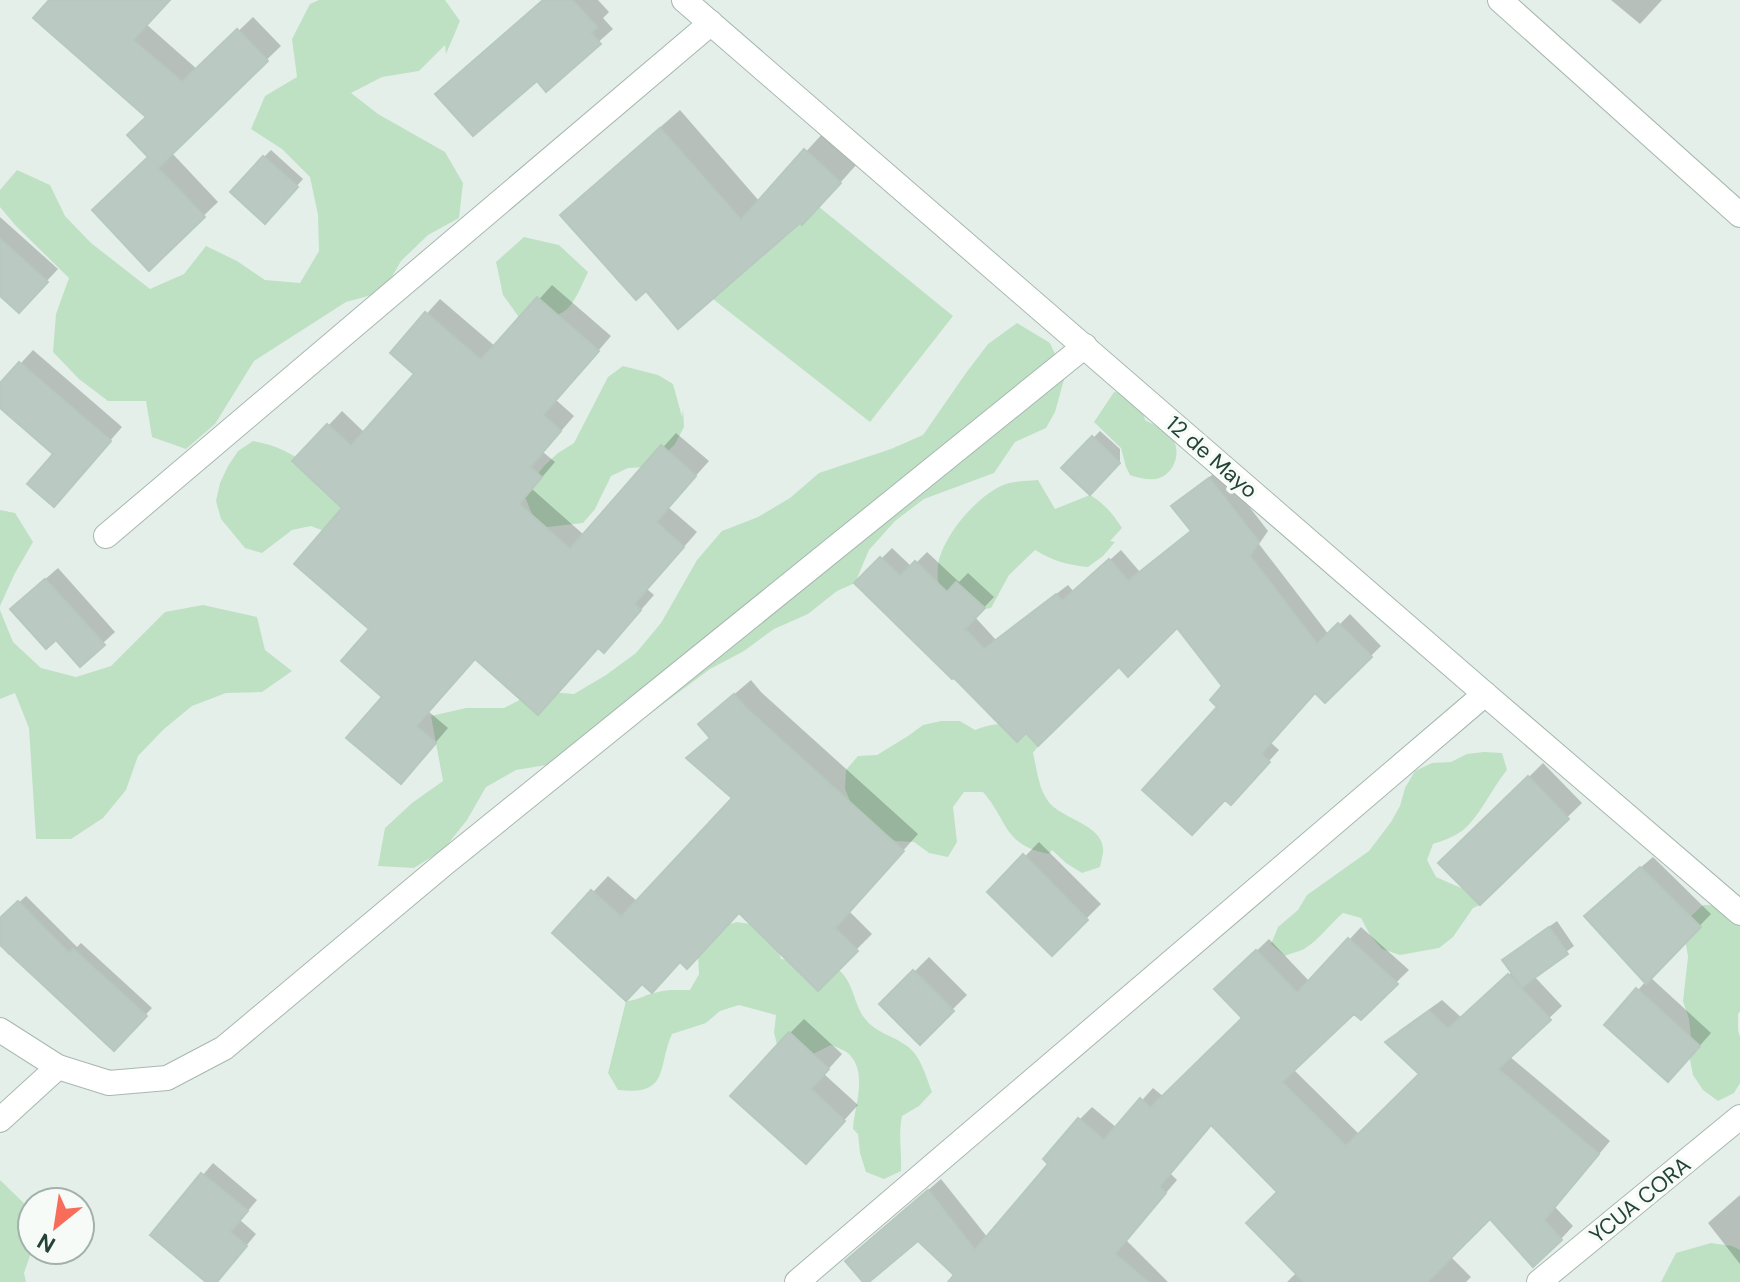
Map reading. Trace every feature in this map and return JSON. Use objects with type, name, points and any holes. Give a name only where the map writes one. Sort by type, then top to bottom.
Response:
[{"type":"street","name":"12 de Mayo","points":[[684,0],[1740,913]]},
{"type":"street","points":[[1500,0],[1740,215]]},
{"type":"street","points":[[106,536],[711,23]]},
{"type":"street","points":[[0,1030],[58,1067],[109,1083],[167,1078],[224,1048],[457,853],[1085,346]]},
{"type":"street","points":[[797,1282],[1485,694]]},
{"type":"street","points":[[0,1120],[58,1067]]},
{"type":"street","name":"YCUA CORA","points":[[1539,1282],[1740,1117]]},
{"type":"green space","points":[[319,0],[445,0],[460,21],[446,54],[445,45],[419,71],[382,77],[351,93],[378,114],[445,152],[463,183],[459,218],[428,235],[401,261],[383,292],[346,302],[254,361],[215,424],[186,449],[152,437],[146,401],[108,401],[79,379],[53,352],[56,314],[69,278],[0,207],[0,190],[17,170],[50,185],[65,216],[91,243],[150,289],[184,274],[206,246],[237,261],[265,280],[300,283],[319,251],[318,215],[310,177],[282,149],[251,129],[265,96],[297,77],[292,39],[310,4]]},
{"type":"green space","points":[[802,193],[953,316],[870,422],[709,296]]},
{"type":"green space","points":[[524,237],[559,245],[588,272],[566,310],[523,323],[503,295],[496,262]]},
{"type":"green space","points":[[1017,323],[1050,343],[1065,376],[1055,412],[1046,428],[1015,442],[994,473],[924,499],[895,521],[869,550],[855,583],[837,591],[808,614],[774,629],[744,651],[710,669],[651,713],[618,733],[553,764],[516,770],[486,787],[467,820],[444,849],[414,868],[378,866],[385,828],[412,803],[443,781],[431,716],[466,708],[504,708],[537,691],[574,694],[606,675],[636,653],[661,623],[697,560],[722,531],[758,517],[790,498],[819,473],[923,435],[988,344]]},
{"type":"green space","points":[[623,366],[658,375],[673,384],[682,417],[683,409],[684,427],[675,444],[662,457],[647,467],[628,468],[611,476],[595,509],[583,523],[547,527],[532,514],[525,497],[533,480],[558,453],[574,443],[608,377]]},
{"type":"green space","points":[[1114,392],[1123,393],[1143,411],[1145,420],[1166,431],[1173,439],[1176,460],[1163,476],[1149,479],[1130,475],[1121,448],[1094,422]]},
{"type":"green space","points":[[253,441],[284,450],[309,466],[355,509],[329,533],[311,526],[292,530],[262,553],[245,548],[221,519],[216,501],[228,466],[238,451]]},
{"type":"green space","points":[[1038,480],[1055,509],[1090,495],[1112,514],[1122,528],[1110,541],[1115,542],[1103,556],[1088,567],[1061,562],[1035,550],[1009,575],[991,608],[971,611],[939,593],[940,556],[964,516],[982,498],[1001,486]]},
{"type":"green space","points":[[0,510],[15,513],[33,542],[0,606]]},
{"type":"green space","points":[[203,605],[257,617],[265,650],[292,671],[262,692],[226,693],[192,706],[138,756],[126,790],[103,818],[71,839],[36,839],[29,728],[15,693],[0,699],[0,610],[13,642],[41,668],[76,677],[111,666],[165,612]]},
{"type":"green space","points":[[960,721],[975,730],[1002,724],[1017,728],[1031,739],[1038,746],[1033,753],[1045,796],[1054,807],[1088,827],[1101,840],[1103,855],[1100,867],[1082,873],[1052,850],[1049,854],[1023,845],[1008,831],[983,792],[964,792],[953,807],[957,842],[948,857],[929,853],[914,842],[896,841],[878,835],[852,806],[845,789],[846,770],[858,756],[877,755],[923,725]]},
{"type":"green space","points":[[1502,753],[1507,770],[1468,825],[1455,835],[1433,844],[1427,860],[1436,877],[1468,891],[1480,905],[1473,908],[1453,937],[1439,948],[1400,955],[1382,949],[1361,918],[1343,913],[1302,950],[1285,956],[1271,944],[1278,927],[1298,910],[1307,895],[1369,851],[1391,822],[1415,771],[1432,763],[1451,762],[1467,754]]},
{"type":"green space","points":[[1703,905],[1740,906],[1740,1083],[1734,1093],[1718,1101],[1703,1090],[1693,1075],[1689,1055],[1689,1019],[1683,1001],[1688,957],[1685,938],[1689,918]]},
{"type":"green space","points":[[737,922],[756,925],[779,952],[781,959],[817,962],[836,968],[846,978],[867,1021],[910,1048],[918,1059],[932,1092],[919,1106],[902,1116],[901,1171],[884,1179],[866,1172],[858,1134],[853,1129],[859,1090],[858,1070],[848,1053],[831,1045],[805,1056],[779,1052],[774,1033],[776,1015],[739,1005],[720,1011],[706,1023],[672,1034],[654,1084],[635,1091],[618,1090],[608,1073],[626,1001],[663,991],[690,990],[699,974],[698,955],[719,927]]},
{"type":"green space","points":[[0,1180],[16,1196],[16,1266],[26,1266],[26,1282],[0,1282]]},
{"type":"green space","points":[[1711,1243],[1740,1250],[1740,1282],[1661,1282],[1676,1253]]},
{"type":"building","points":[[49,0],[170,0],[133,40],[182,82],[237,29],[268,61],[158,168],[205,217],[149,271],[92,210],[148,157],[127,135],[146,117],[33,18]]},
{"type":"building","points":[[543,0],[572,0],[597,27],[591,33],[601,44],[546,92],[537,81],[473,136],[435,94]]},
{"type":"building","points":[[660,128],[741,220],[804,149],[841,183],[802,225],[800,223],[678,329],[646,291],[636,300],[560,215]]},
{"type":"building","points":[[263,156],[298,187],[265,224],[230,192]]},
{"type":"building","points":[[0,239],[48,282],[19,313],[0,296]]},
{"type":"building","points":[[537,297],[599,351],[543,415],[561,431],[530,467],[542,477],[519,504],[570,549],[661,445],[696,476],[656,522],[684,547],[634,604],[641,610],[604,653],[598,648],[538,715],[475,659],[416,726],[436,743],[401,784],[346,738],[382,697],[341,661],[369,629],[294,564],[342,508],[292,461],[327,424],[351,446],[414,374],[390,353],[425,312],[481,360]]},
{"type":"building","points":[[19,362],[111,441],[54,507],[27,484],[53,454],[0,408],[0,383]]},
{"type":"building","points":[[1092,436],[1120,463],[1090,495],[1061,468]]},
{"type":"building","points":[[1209,478],[1259,542],[1250,556],[1317,644],[1338,623],[1372,657],[1325,703],[1315,693],[1261,754],[1270,762],[1231,805],[1225,800],[1192,835],[1142,790],[1217,707],[1210,700],[1222,686],[1177,628],[1128,677],[1119,667],[1038,746],[1026,733],[1017,742],[854,583],[880,557],[900,576],[915,561],[947,592],[956,582],[985,608],[965,629],[984,649],[1056,594],[1062,601],[1109,559],[1128,581],[1191,531],[1171,506]]},
{"type":"building","points":[[45,579],[105,645],[80,667],[56,640],[46,649],[10,609]]},
{"type":"building","points":[[734,694],[904,851],[835,928],[858,951],[818,991],[739,913],[687,969],[680,962],[652,993],[642,984],[626,1001],[552,933],[591,890],[621,917],[732,798],[686,758],[710,738],[698,724]]},
{"type":"building","points":[[1528,776],[1569,819],[1480,905],[1438,863]]},
{"type":"building","points":[[1023,854],[1088,920],[1052,956],[987,892]]},
{"type":"building","points":[[1640,867],[1701,927],[1646,984],[1584,916]]},
{"type":"building","points":[[18,901],[69,953],[73,949],[147,1016],[114,1051],[0,945],[0,918]]},
{"type":"building","points":[[1549,927],[1568,954],[1522,987],[1502,960]]},
{"type":"building","points":[[1348,938],[1398,984],[1361,1020],[1354,1014],[1282,1082],[1346,1146],[1419,1074],[1385,1042],[1429,1011],[1448,1029],[1508,974],[1551,1020],[1498,1069],[1599,1154],[1544,1220],[1562,1240],[1533,1267],[1490,1219],[1427,1282],[1304,1282],[1246,1223],[1277,1192],[1211,1125],[1159,1187],[1166,1193],[1115,1254],[1148,1282],[948,1282],[954,1275],[918,1241],[869,1282],[863,1282],[845,1261],[928,1190],[975,1250],[1048,1164],[1043,1159],[1078,1118],[1104,1140],[1140,1098],[1150,1108],[1242,1018],[1214,989],[1256,950],[1297,993]]},
{"type":"building","points":[[913,970],[954,1011],[920,1045],[879,1004]]},
{"type":"building","points":[[1636,988],[1700,1046],[1668,1082],[1604,1025]]},
{"type":"building","points":[[789,1032],[829,1069],[811,1089],[845,1121],[806,1164],[730,1096]]},
{"type":"building","points":[[201,1173],[248,1211],[230,1232],[247,1246],[217,1282],[206,1282],[150,1235]]}]
